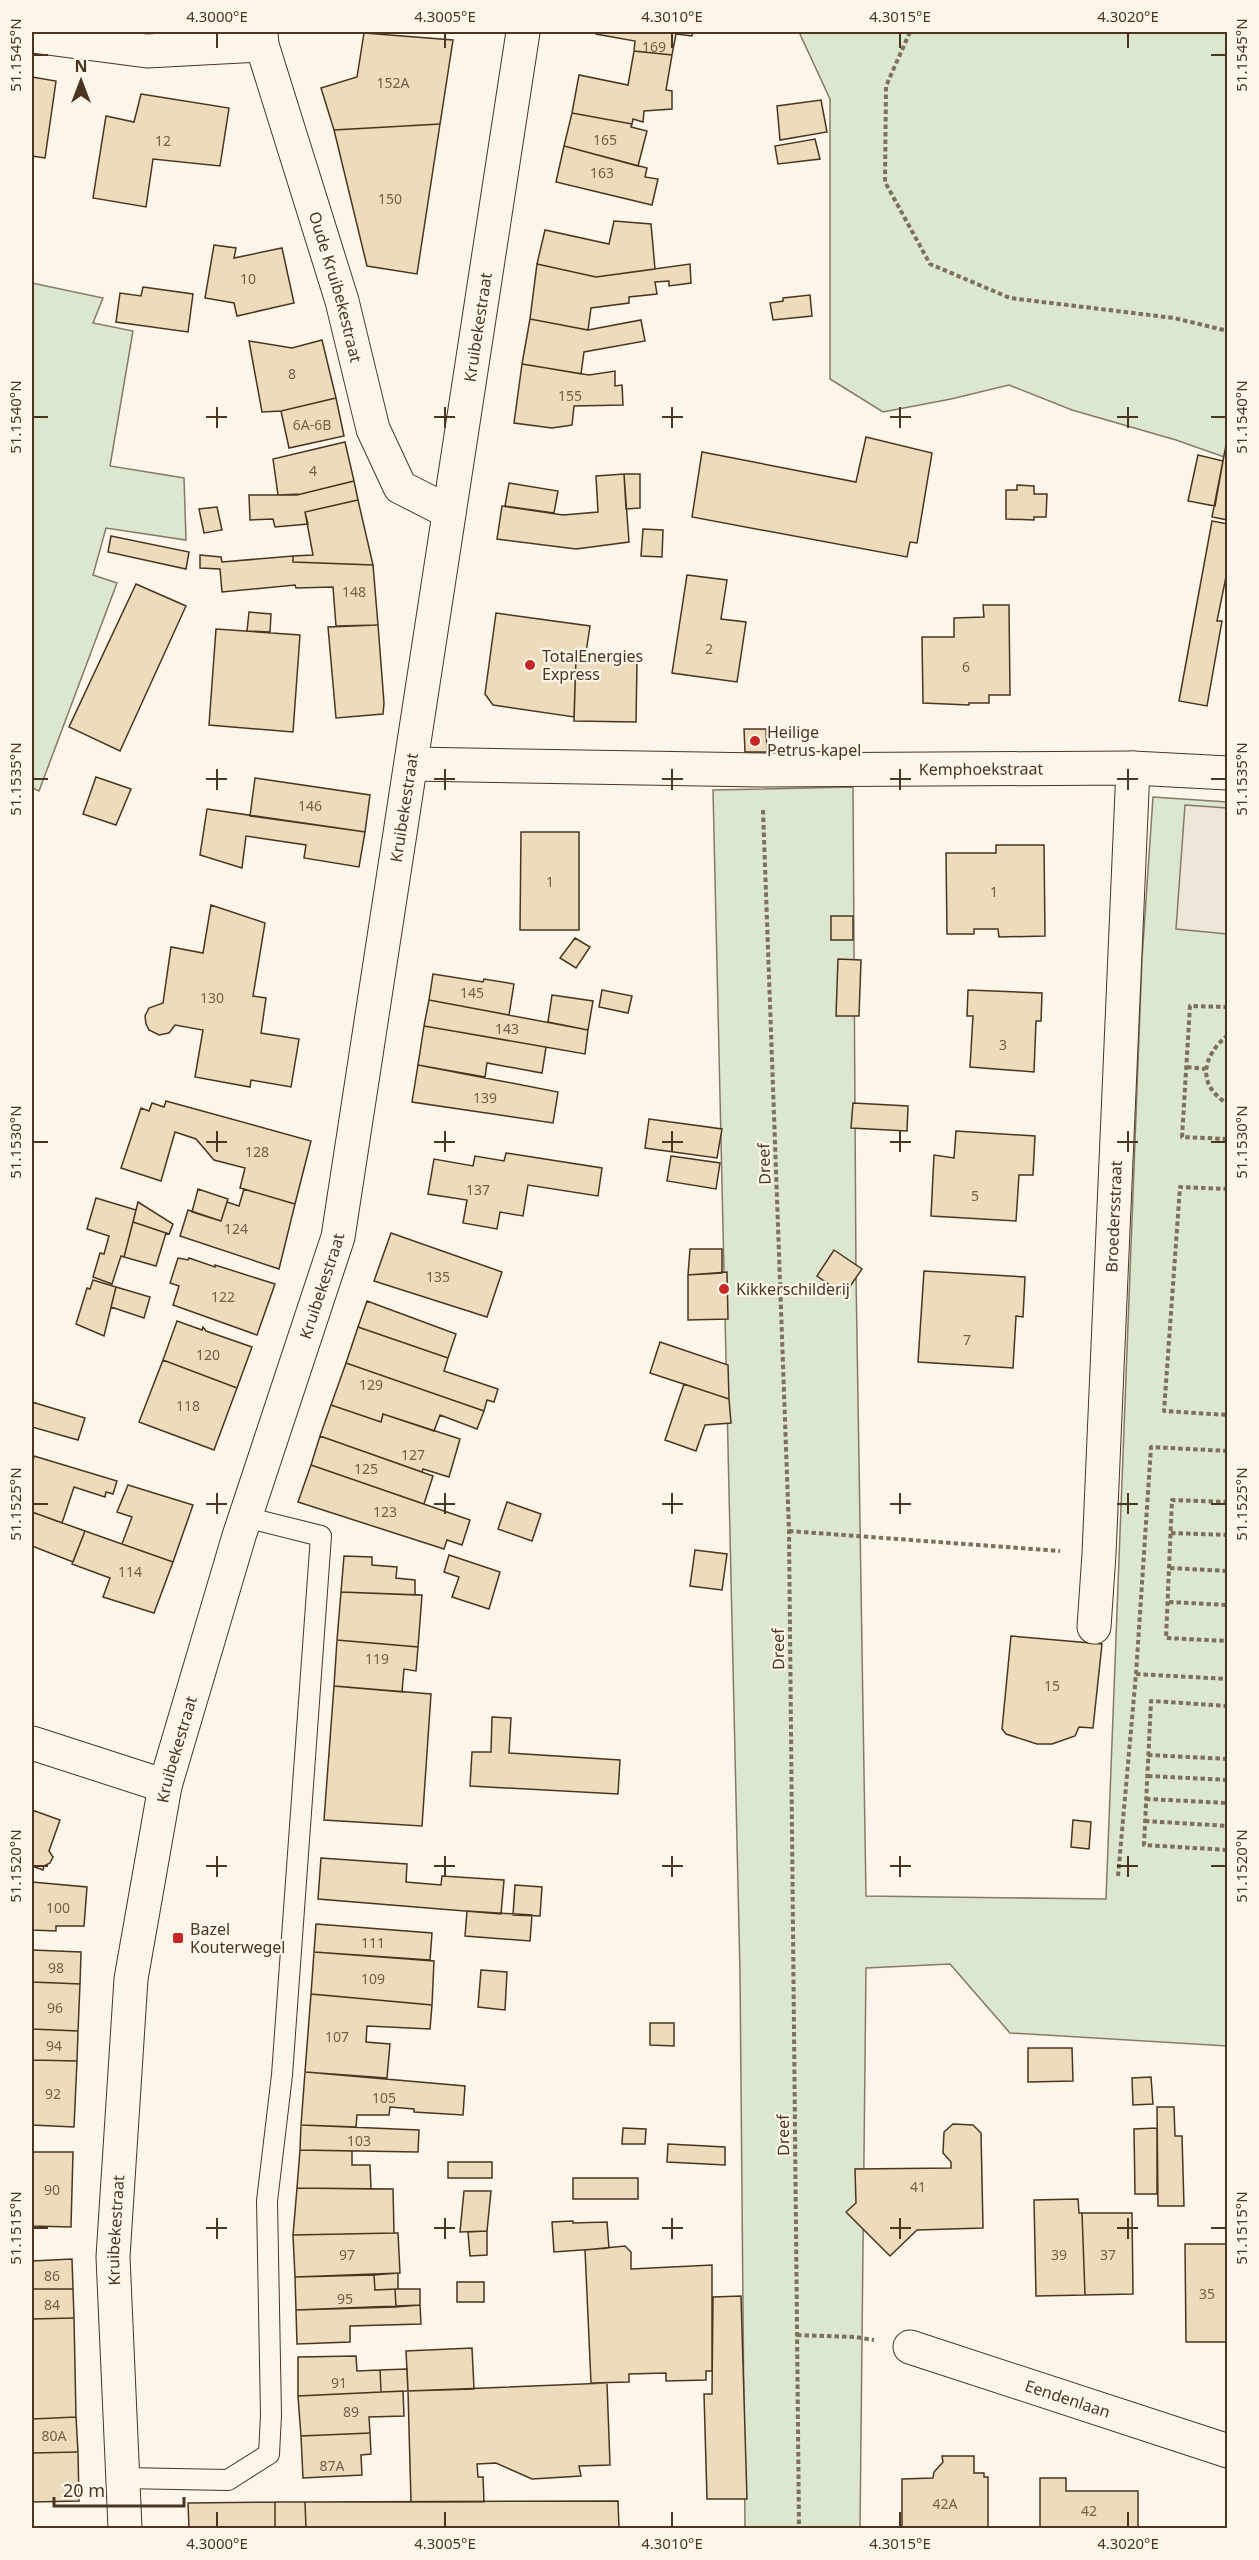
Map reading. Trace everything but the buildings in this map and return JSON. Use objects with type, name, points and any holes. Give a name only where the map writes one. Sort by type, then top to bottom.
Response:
[{"type":"street","name":"Kruibekestraat","points":[[125,2529],[113,2257],[131,1979],[165,1786],[245,1517],[338,1237],[523,32]]},
{"type":"street","points":[[32,36],[147,51],[262,38]]},
{"type":"street","name":"Oude Kruibekestraat","points":[[262,38],[342,301],[372,429],[400,487],[449,512]]},
{"type":"street","name":"Kemphoekstraat","points":[[411,764],[762,770],[1133,768],[1227,773]]},
{"type":"street","name":"Broedersstraat","points":[[1094,1627],[1133,768]]},
{"type":"street","points":[[32,1743],[165,1786]]},
{"type":"street","name":"Eendenlaan","points":[[910,2347],[1227,2451]]},
{"type":"lane","points":[[123,2478],[228,2480],[269,2454],[271,2415],[267,2201],[282,2075],[321,1536],[245,1517]]},
{"type":"path","points":[[910,32],[886,86],[885,182],[930,264],[1010,298],[1174,318],[1227,330]]},
{"type":"path","name":"Dreef","points":[[762,770],[789,1531],[799,2529]]},
{"type":"path","points":[[1227,1008],[1190,1006],[1182,1137],[1227,1139]]},
{"type":"path","points":[[1227,1035],[1209,1055],[1205,1069],[1209,1086],[1227,1104]]},
{"type":"path","points":[[1187,1067],[1205,1069]]},
{"type":"path","points":[[1227,1189],[1180,1186],[1164,1411],[1227,1415]]},
{"type":"path","points":[[1118,1876],[1136,1674],[1151,1447],[1227,1451]]},
{"type":"path","points":[[1227,1502],[1172,1500],[1166,1638],[1227,1641]]},
{"type":"path","points":[[789,1531],[1099,1554]]},
{"type":"path","points":[[1171,1533],[1227,1534]]},
{"type":"path","points":[[1170,1568],[1227,1571]]},
{"type":"path","points":[[1168,1602],[1227,1605]]},
{"type":"path","points":[[1136,1674],[1227,1678]]},
{"type":"path","points":[[1227,1706],[1151,1701],[1144,1845],[1227,1850]]},
{"type":"path","points":[[1149,1755],[1227,1759]]},
{"type":"path","points":[[1148,1776],[1227,1780]]},
{"type":"path","points":[[1146,1799],[1227,1803]]},
{"type":"path","points":[[1145,1821],[1227,1826]]},
{"type":"path","points":[[797,2335],[855,2337],[910,2347]]},
{"type":"green space","points":[[799,32],[1227,32],[1227,458],[1176,440],[1072,410],[1009,385],[883,412],[830,379],[830,99]]},
{"type":"green space","points":[[32,283],[103,298],[93,323],[133,331],[110,466],[184,478],[186,540],[106,528],[93,575],[117,583],[39,791],[32,788]]},
{"type":"green space","points":[[853,787],[856,1275],[866,1896],[1106,1899],[1142,959],[1153,797],[1227,802],[1227,2046],[1010,2033],[950,1964],[866,1968],[860,2528],[745,2528],[740,1973],[713,790]]},
{"type":"shaded area","points":[[1185,805],[1227,808],[1227,934],[1176,929]]},
{"type":"place","name":"TotalEnergies Express","points":[[530,665]]},
{"type":"place","name":"Heilige Petrus-kapel","points":[[755,741]]},
{"type":"place","name":"Kikkerschilderij","points":[[724,1289]]},
{"type":"place","name":"Bazel Kouterwegel","points":[[178,1938]]}]
